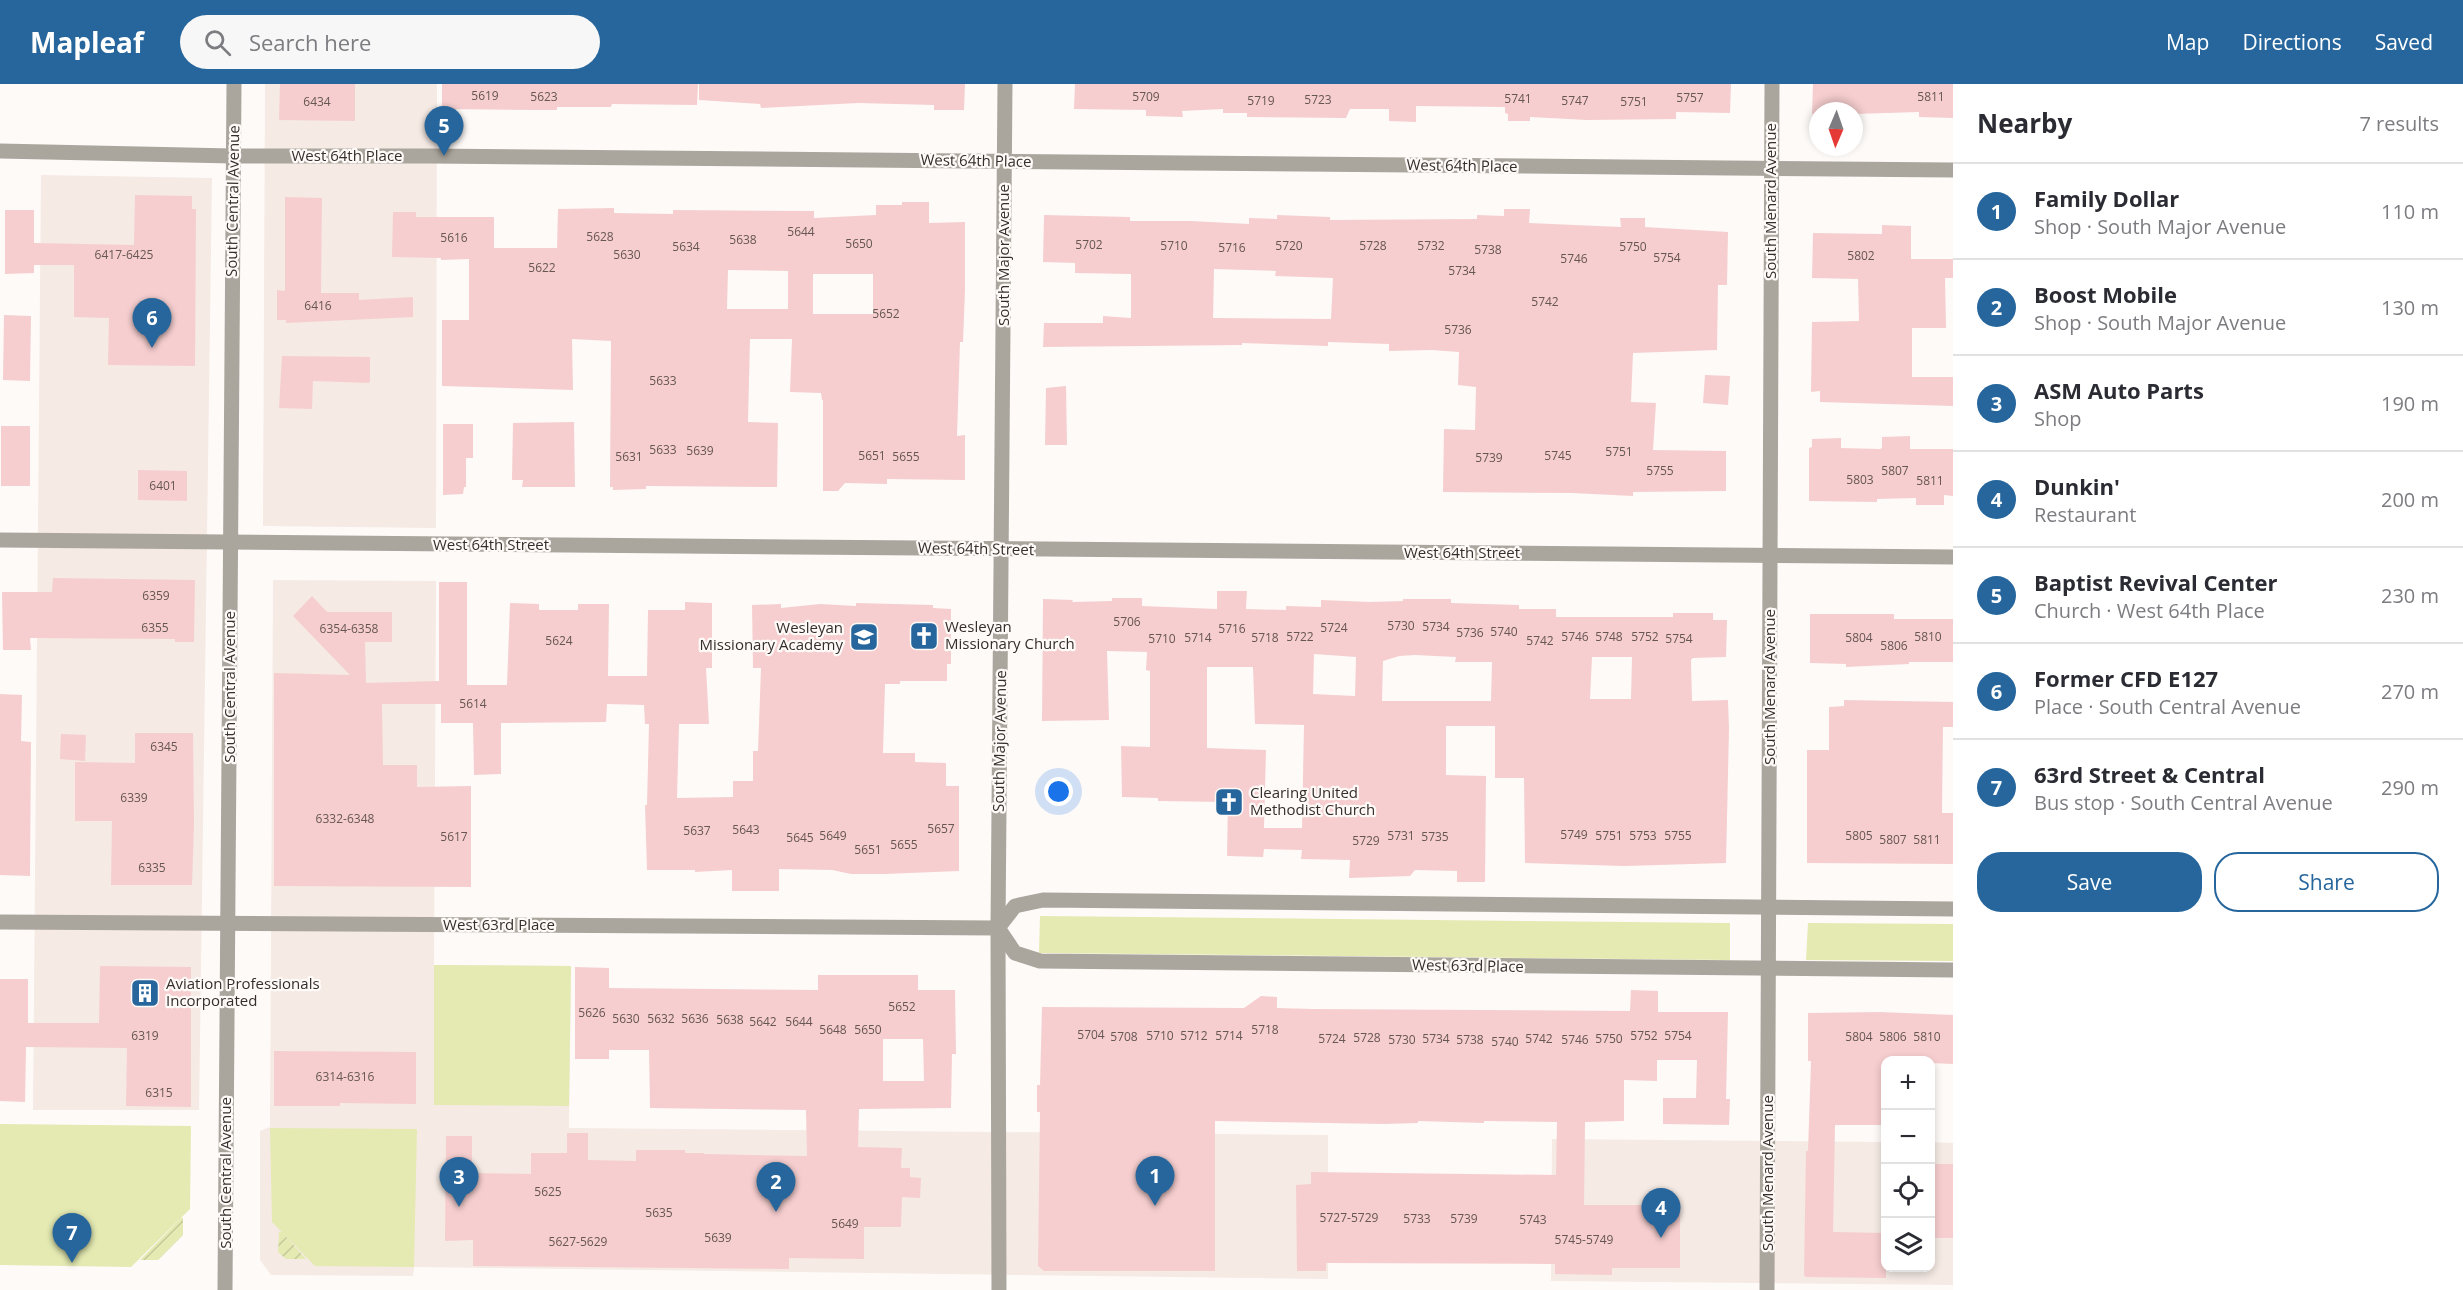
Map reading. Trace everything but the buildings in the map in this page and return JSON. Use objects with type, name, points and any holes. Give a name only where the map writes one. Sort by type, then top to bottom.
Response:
[{"type":"street","name":"South Central Avenue","points":[[225,1290],[234,84]]},
{"type":"street","name":"South Major Avenue","points":[[999,1290],[998,928],[1005,84]]},
{"type":"street","name":"South Menard Avenue","points":[[1767,1290],[1772,84]]},
{"type":"street","name":"West 64th Place","points":[[0,152],[233,156],[1953,170]]},
{"type":"street","name":"West 64th Street","points":[[0,540],[1953,557]]},
{"type":"street","points":[[998,928],[1015,906],[1043,900],[1953,909]]},
{"type":"street","name":"West 63rd Place","points":[[0,921],[998,928],[1015,953],[1040,961],[1953,970]]},
{"type":"shaded area","points":[[265,84],[437,84],[436,528],[263,526]]},
{"type":"shaded area","points":[[41,175],[212,178],[199,1110],[33,1110]]},
{"type":"shaded area","points":[[273,580],[436,581],[434,965],[571,966],[569,1128],[1328,1135],[1328,1279],[414,1267],[413,1276],[271,1275],[260,1260],[260,1131],[270,1127]]},
{"type":"shaded area","points":[[1552,1139],[1881,1142],[1881,1272],[1935,1272],[1935,1142],[1953,1143],[1953,1285],[1551,1281]]},
{"type":"green space","points":[[1040,916],[1730,923],[1730,960],[1039,953]]},
{"type":"green space","points":[[1808,923],[1953,924],[1953,961],[1806,960]]},
{"type":"green space","points":[[434,965],[571,966],[569,1106],[434,1105]]},
{"type":"green space","points":[[0,1124],[191,1126],[190,1209],[131,1267],[0,1265]]},
{"type":"green space","points":[[270,1128],[417,1129],[414,1267],[315,1266],[272,1222]]},
{"type":"green space","points":[[183,1218],[183,1235],[158,1260],[140,1260]]},
{"type":"green space","points":[[279,1232],[282,1232],[306,1259],[286,1259],[278,1252]]},
{"type":"place","name":"Baptist Revival Center","points":[[444,156]]},
{"type":"place","name":"Former CFD E127","points":[[152,348]]},
{"type":"place","name":"Wesleyan Missionary Church","points":[[924,636]]},
{"type":"place","name":"Wesleyan Missionary Academy","points":[[864,637]]},
{"type":"place","name":"Clearing United Methodist Church","points":[[1229,802]]},
{"type":"place","name":"Aviation Professionals Incorporated","points":[[145,993]]},
{"type":"place","name":"Family Dollar","points":[[1155,1206]]},
{"type":"place","name":"ASM Auto Parts","points":[[459,1207]]},
{"type":"place","name":"Boost Mobile","points":[[776,1212]]},
{"type":"place","name":"Dunkin'","points":[[1661,1238]]},
{"type":"place","name":"63rd Street & Central","points":[[72,1263]]}]
